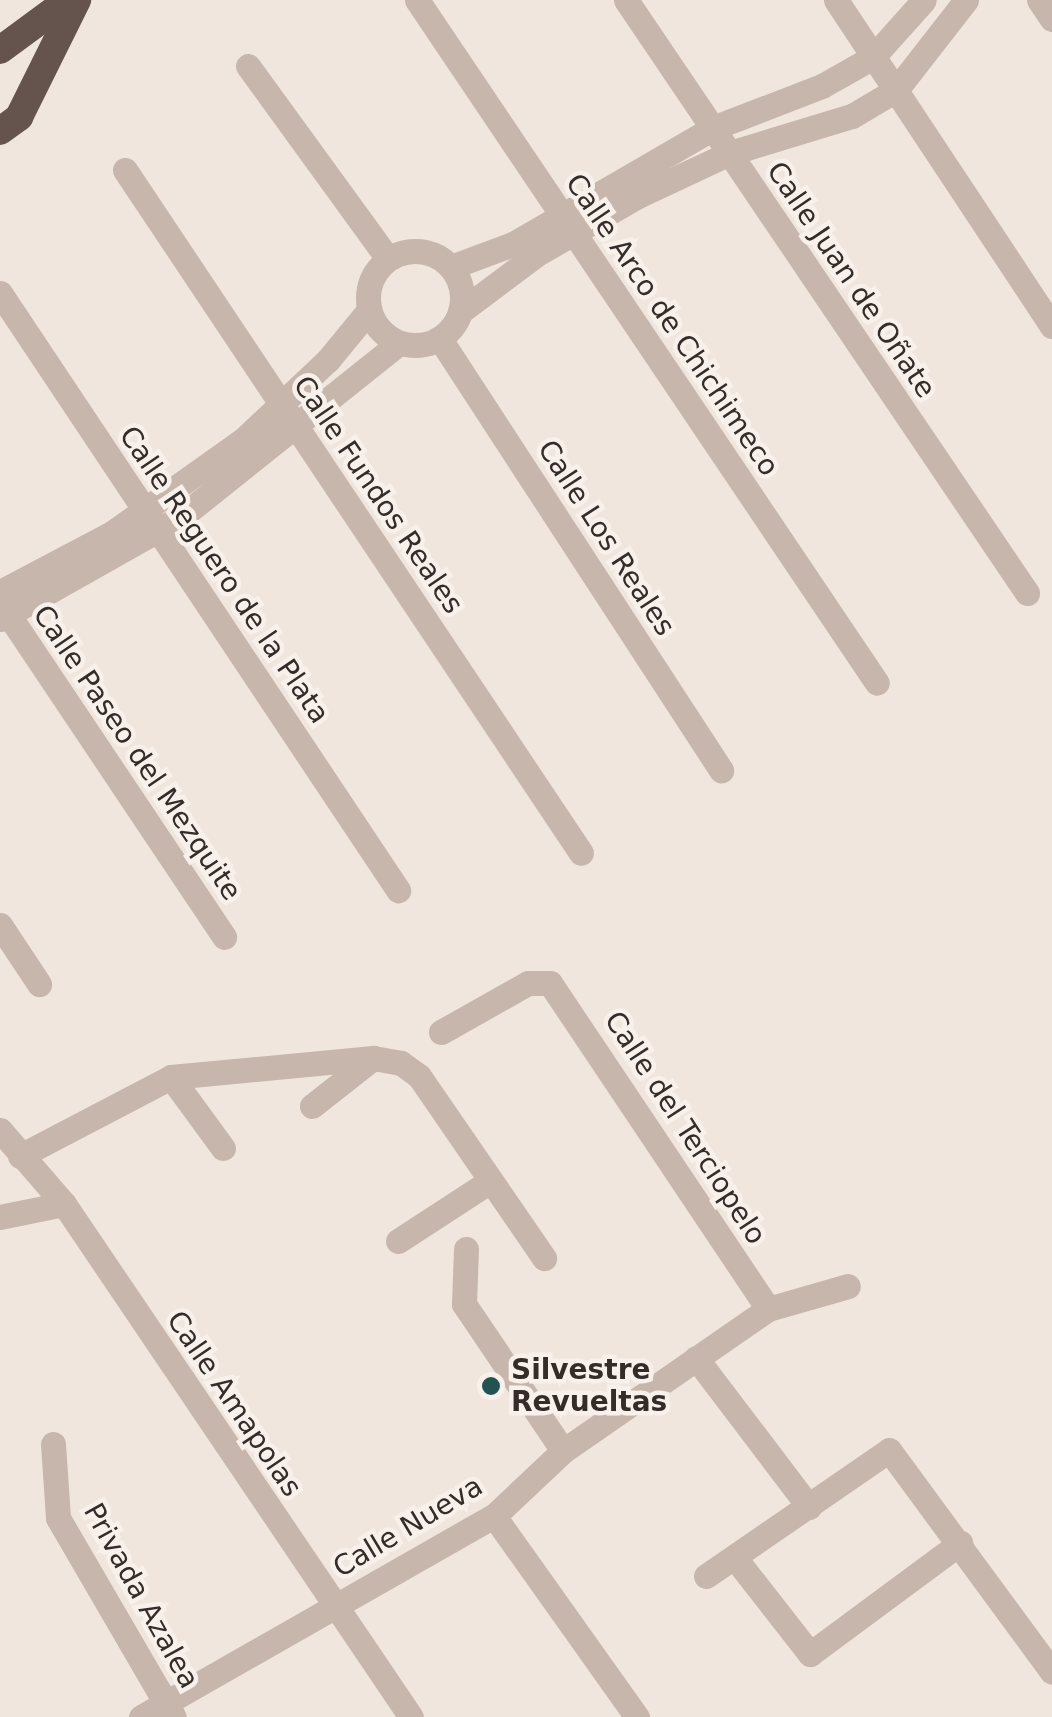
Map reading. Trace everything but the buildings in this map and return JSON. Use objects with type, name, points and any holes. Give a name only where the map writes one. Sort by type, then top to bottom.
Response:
[{"type":"highway","points":[[0,50],[68,0]]},
{"type":"highway","points":[[0,131],[19,118],[76,0]]},
{"type":"street","name":"Calle Arco de Chichimeco","points":[[417,0],[877,683]]},
{"type":"street","name":"Calle Juan de Oñate","points":[[626,0],[1027,593]]},
{"type":"street","points":[[836,0],[1052,326]]},
{"type":"street","points":[[2,607],[152,522],[289,415],[398,343],[440,338],[461,311],[566,222],[712,128],[822,86],[873,56],[924,0]]},
{"type":"street","points":[[398,343],[380,330],[369,310],[370,282],[388,259],[421,251],[451,267],[487,257],[730,154],[852,116],[896,90],[966,0]]},
{"type":"street","points":[[1039,0],[1052,20]]},
{"type":"street","points":[[248,66],[388,259]]},
{"type":"street","name":"Calle Fundos Reales","points":[[125,170],[581,853]]},
{"type":"street","points":[[451,267],[461,311]]},
{"type":"street","name":"Calle Reguero de la Plata","points":[[0,293],[398,890]]},
{"type":"street","points":[[289,415],[369,310]]},
{"type":"street","name":"Calle Los Reales","points":[[440,338],[721,770]]},
{"type":"street","name":"Calle Paseo del Mezquite","points":[[2,607],[224,937]]},
{"type":"street","points":[[0,926],[39,984]]},
{"type":"street","name":"Calle del Terciopelo","points":[[441,1032],[528,984],[550,982],[768,1309]]},
{"type":"street","points":[[312,1106],[373,1058]]},
{"type":"street","points":[[20,1156],[171,1077],[373,1058],[401,1063],[419,1076],[544,1258]]},
{"type":"street","points":[[171,1077],[223,1148]]},
{"type":"street","name":"Calle Amapolas","points":[[0,1130],[64,1204],[411,1717]]},
{"type":"street","points":[[398,1242],[490,1181]]},
{"type":"street","points":[[0,1216],[64,1204]]},
{"type":"street","points":[[466,1250],[464,1304],[563,1451]]},
{"type":"street","name":"Calle Nueva","points":[[141,1717],[171,1710],[334,1606],[494,1516],[563,1451],[768,1309],[848,1286]]},
{"type":"street","points":[[696,1358],[808,1507]]},
{"type":"street","name":"Privada Azalea","points":[[53,1444],[58,1518],[171,1710]]},
{"type":"street","points":[[706,1576],[889,1450],[1052,1672]]},
{"type":"street","points":[[494,1516],[637,1717]]},
{"type":"street","points":[[735,1558],[810,1654],[960,1543]]},
{"type":"place","name":"Silvestre Revueltas","points":[[491,1386]]}]
